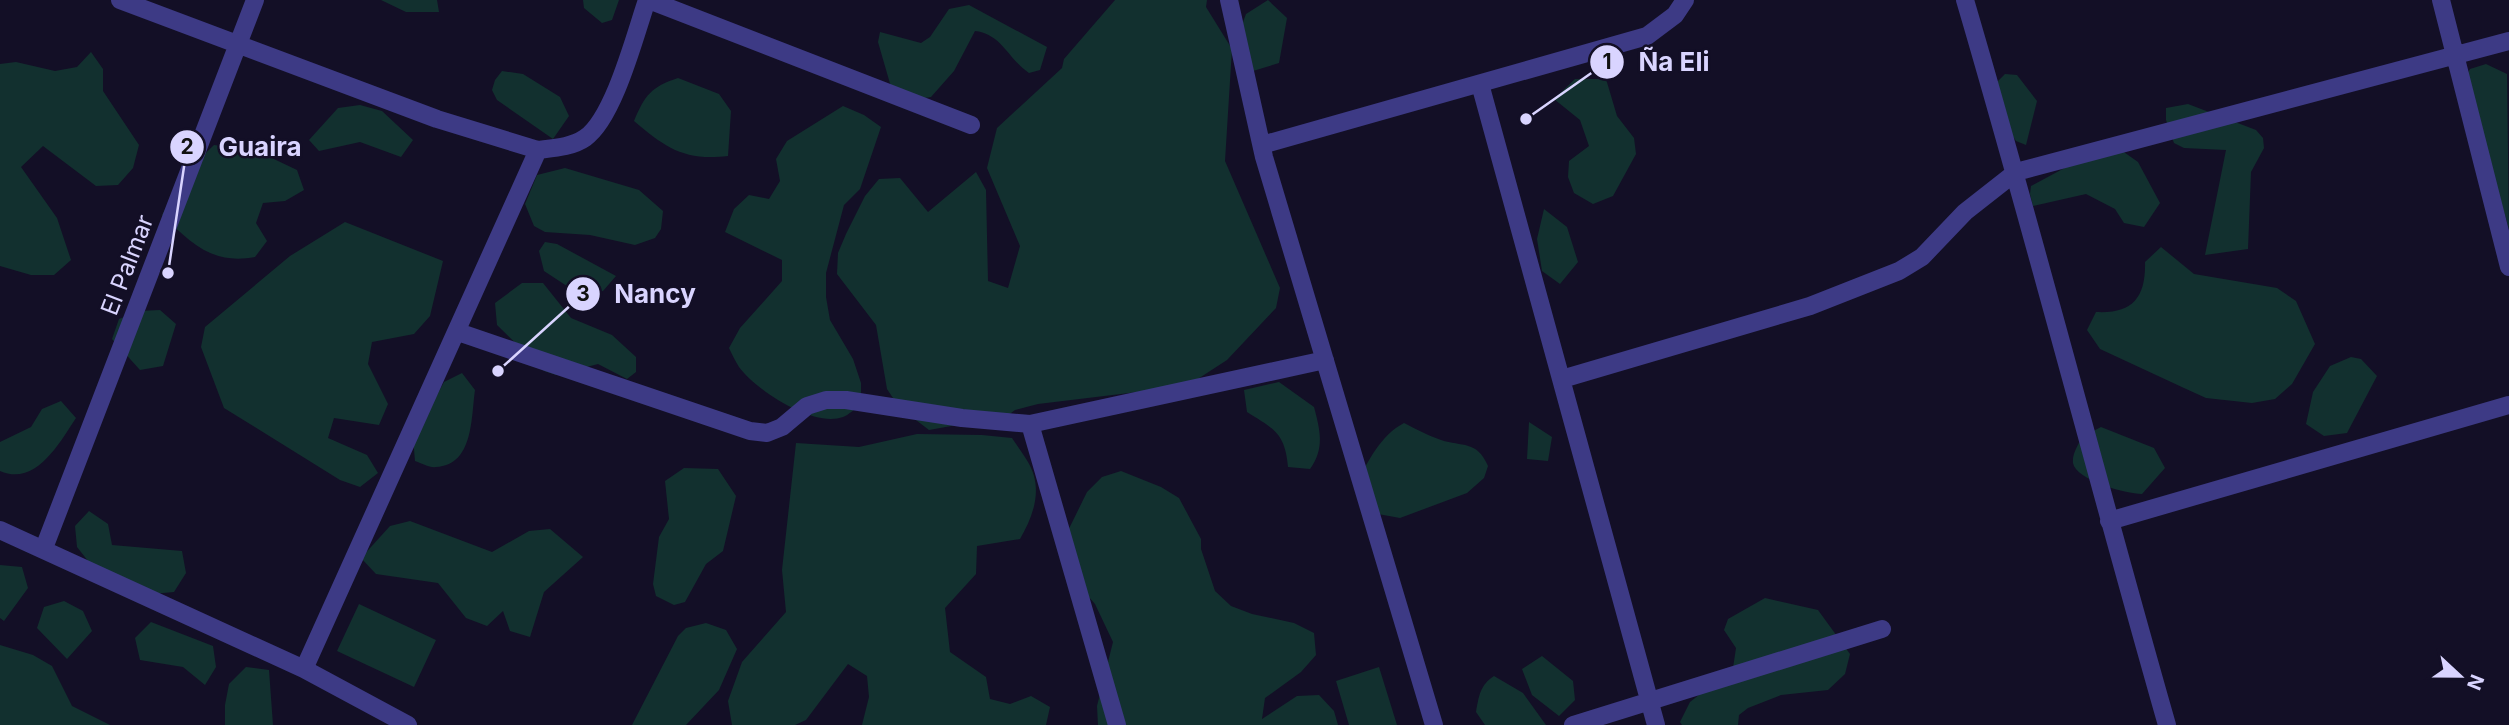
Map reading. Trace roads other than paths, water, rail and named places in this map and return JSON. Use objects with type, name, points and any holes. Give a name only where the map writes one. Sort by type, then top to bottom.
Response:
[{"type":"street","points":[[121,0],[436,119],[538,150],[565,146],[584,139],[599,126],[612,100],[648,0],[971,125]]},
{"type":"street","name":"El Palmar","points":[[44,548],[255,0]]},
{"type":"street","points":[[1229,0],[1262,145],[1434,725]]},
{"type":"street","points":[[1262,145],[1647,36],[1675,15],[1685,0]]},
{"type":"street","points":[[1965,0],[2167,725]]},
{"type":"street","points":[[2441,0],[2509,267]]},
{"type":"street","points":[[1562,379],[1810,306],[1899,271],[1922,257],[1965,212],[2015,172],[2509,41]]},
{"type":"street","points":[[1480,84],[1656,725]]},
{"type":"street","points":[[304,669],[538,150]]},
{"type":"street","points":[[458,332],[750,431],[767,433],[782,427],[807,406],[826,400],[846,400],[962,418],[1030,424],[1325,360]]},
{"type":"street","points":[[2109,521],[2509,405]]},
{"type":"street","points":[[1030,424],[1117,725]]},
{"type":"street","points":[[0,530],[304,669],[408,725]]},
{"type":"street","points":[[1573,725],[1882,629]]},
{"type":"place","name":"Ña Eli","points":[[1526,119]]},
{"type":"place","name":"Guaira","points":[[168,273]]},
{"type":"place","name":"Nancy","points":[[498,371]]}]
